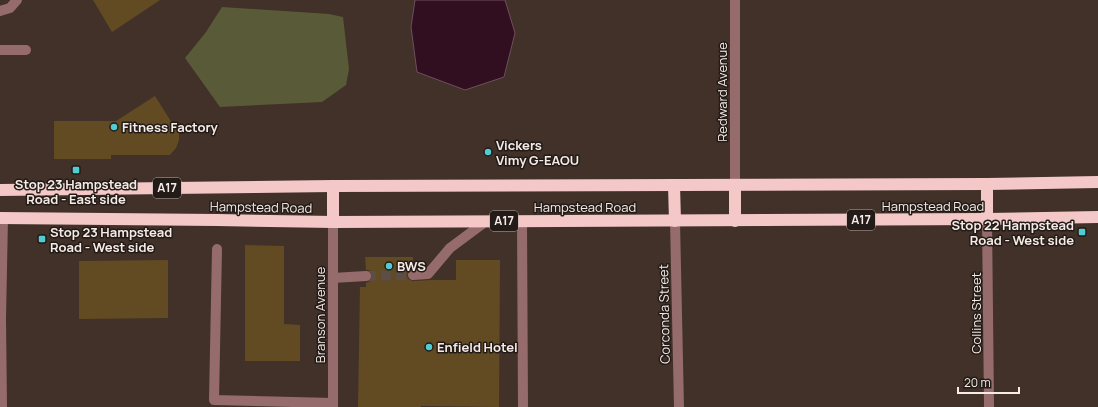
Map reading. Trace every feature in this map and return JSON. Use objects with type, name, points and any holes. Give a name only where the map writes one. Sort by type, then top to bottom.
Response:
[{"type":"highway","name":"Hampstead Road","points":[[0,190],[333,186],[987,184],[1098,182]]},
{"type":"highway","points":[[987,184],[988,219]]},
{"type":"highway","points":[[674,185],[675,221]]},
{"type":"highway","points":[[735,185],[735,220]]},
{"type":"highway","points":[[333,186],[333,222]]},
{"type":"highway","name":"Hampstead Road","points":[[1,218],[333,222],[485,222],[1098,218]]},
{"type":"street","points":[[0,11],[10,8],[16,0]]},
{"type":"street","name":"Redward Avenue","points":[[735,0],[735,185]]},
{"type":"street","points":[[0,50],[26,50]]},
{"type":"street","points":[[1,218],[2,407]]},
{"type":"street","name":"Collins Street","points":[[988,219],[990,407]]},
{"type":"street","points":[[522,221],[523,407]]},
{"type":"street","name":"Corconda Street","points":[[675,221],[679,407]]},
{"type":"street","name":"Branson Avenue","points":[[333,222],[333,405]]},
{"type":"street","points":[[413,275],[428,274],[450,248],[485,222]]},
{"type":"street","points":[[217,249],[214,400],[333,405]]},
{"type":"street","points":[[333,278],[366,276]]},
{"type":"green space","points":[[222,7],[329,14],[343,17],[349,69],[346,85],[322,102],[220,107],[185,58],[206,32]]},
{"type":"shaded area","points":[[415,0],[505,0],[515,33],[504,77],[465,90],[417,72],[411,27]]},
{"type":"building","points":[[93,0],[160,0],[112,32]]},
{"type":"building","name":"Fitness Factory","points":[[155,96],[179,134],[179,140],[176,148],[170,155],[111,155],[111,159],[54,159],[54,121],[116,121]]},
{"type":"building","points":[[245,245],[284,246],[284,324],[300,325],[300,361],[245,361]]},
{"type":"building","name":"Enfield Hotel","points":[[365,257],[413,257],[413,268],[409,270],[407,275],[408,279],[413,281],[456,280],[456,260],[500,260],[499,407],[358,407],[360,287],[366,287],[366,283],[370,281],[372,276],[369,270],[366,270]]},
{"type":"building","points":[[168,260],[168,318],[79,319],[79,261]]},
{"type":"tunnel","points":[[366,276],[413,275]]},
{"type":"place","name":"Fitness Factory","points":[[114,127]]},
{"type":"place","name":"Vickers Vimy G-EAOU","points":[[488,152]]},
{"type":"place","name":"Stop 23 Hampstead Road - East side","points":[[76,170]]},
{"type":"place","name":"Stop 22 Hampstead Road - West side","points":[[1082,232]]},
{"type":"place","name":"Stop 23 Hampstead Road - West side","points":[[42,239]]},
{"type":"place","name":"BWS","points":[[389,266]]},
{"type":"place","name":"Enfield Hotel","points":[[429,347]]}]
